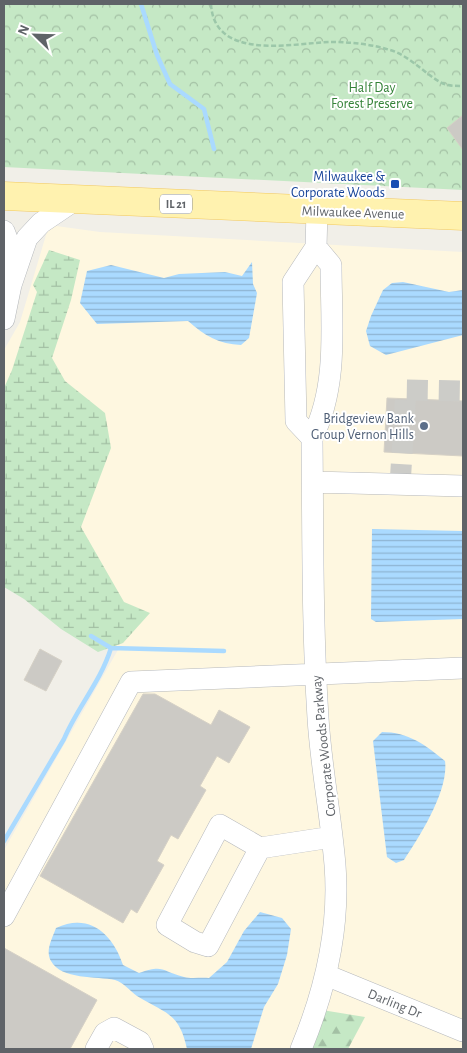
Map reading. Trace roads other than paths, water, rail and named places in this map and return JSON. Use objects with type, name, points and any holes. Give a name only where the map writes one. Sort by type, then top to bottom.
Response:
[{"type":"main road","name":"Milwaukee Avenue","points":[[4,196],[463,216]]},
{"type":"street","points":[[4,319],[10,285],[27,238],[41,223],[78,198]]},
{"type":"street","points":[[312,438],[296,421],[294,282],[316,247],[317,211]]},
{"type":"street","points":[[4,231],[11,249],[10,285]]},
{"type":"street","name":"Corporate Woods Parkway","points":[[301,1049],[312,1022],[326,975],[332,948],[336,898],[332,836],[324,778],[316,675],[312,438],[323,416],[331,372],[332,265],[316,247]]},
{"type":"street","points":[[313,482],[463,486]]},
{"type":"street","points":[[4,916],[131,682],[463,668]]},
{"type":"street","points":[[260,848],[208,946],[195,942],[167,925],[220,826],[260,848],[332,836]]},
{"type":"street","name":"Darling Dr","points":[[326,975],[463,1031]]},
{"type":"street","points":[[96,1049],[105,1033],[114,1028],[140,1042],[143,1049]]},
{"type":"water","points":[[252,262],[253,284],[257,293],[249,338],[241,345],[226,343],[213,338],[200,331],[188,321],[97,324],[80,303],[87,271],[111,265],[164,278],[179,274],[225,272],[242,276]]},
{"type":"water","points":[[403,282],[449,292],[463,290],[463,335],[386,355],[370,346],[366,331],[383,290],[392,283]]},
{"type":"water","points":[[372,529],[463,531],[463,619],[376,622],[371,619]]},
{"type":"water","points":[[382,732],[400,734],[416,740],[445,761],[443,785],[432,812],[404,860],[396,863],[387,857],[373,741]]},
{"type":"water","points":[[260,912],[282,918],[291,929],[287,955],[278,984],[264,1007],[251,1049],[187,1049],[180,1028],[170,1015],[137,996],[118,981],[71,974],[56,967],[49,957],[50,945],[56,928],[79,923],[98,929],[106,935],[119,954],[123,965],[139,973],[147,970],[162,969],[187,978],[209,978],[227,962],[244,931]]},
{"type":"waterway","points":[[141,4],[157,55],[170,84],[204,109],[214,149]]},
{"type":"waterway","points":[[91,636],[111,648],[224,651]]},
{"type":"waterway","points":[[4,841],[64,739],[101,672],[111,648]]},
{"type":"tunnel","points":[[400,485],[406,390],[463,391]]},
{"type":"place","name":"Milwaukee & Corporate Woods","points":[[395,184]]},
{"type":"place","name":"Bridgeview Bank Group Vernon Hills","points":[[424,426]]},
{"type":"park label","name":"Half Day Forest Preserve","points":[[372,95]]}]
